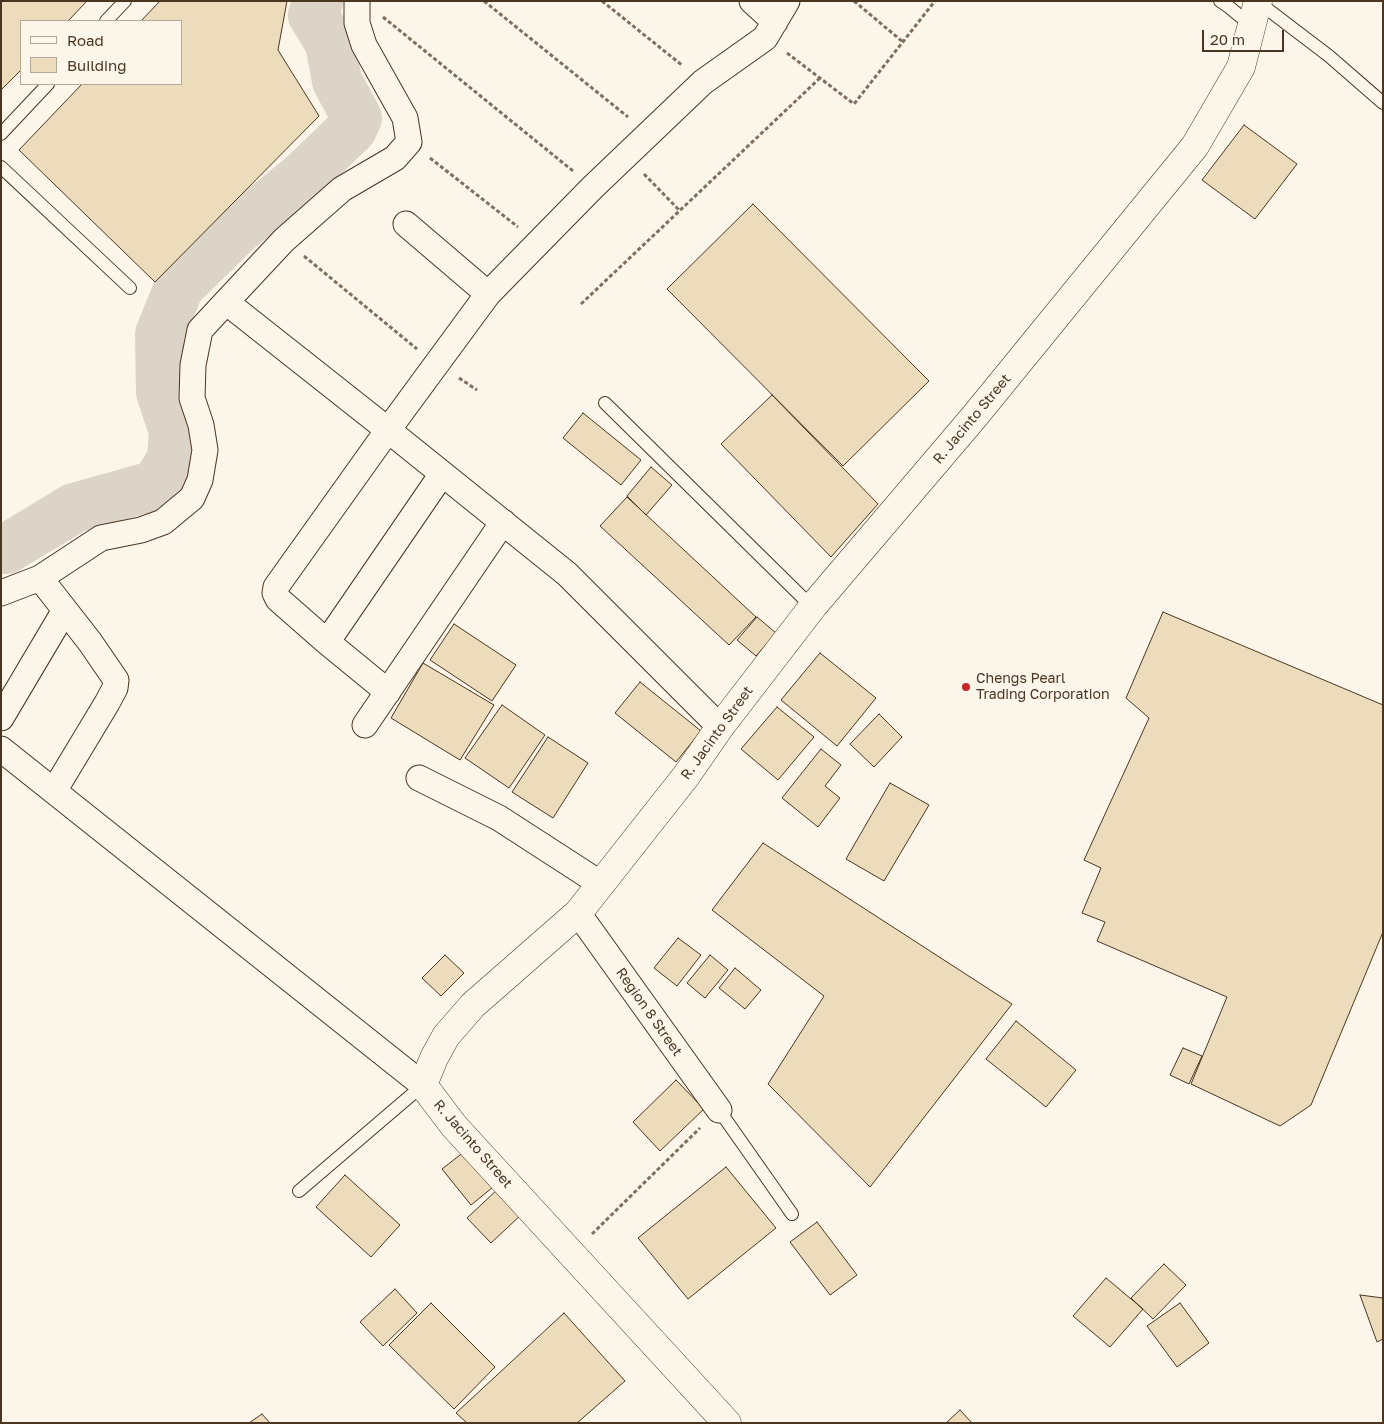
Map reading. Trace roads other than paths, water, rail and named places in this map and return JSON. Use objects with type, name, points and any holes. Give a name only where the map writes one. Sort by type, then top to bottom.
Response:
[{"type":"street","points":[[1,593],[40,578],[101,538],[141,530],[163,522],[192,498],[200,480],[205,450],[201,426],[192,398],[193,365],[200,330],[284,240],[342,189],[395,158],[409,142],[405,118],[364,45],[357,23],[357,1]]},
{"type":"street","points":[[388,692],[278,599],[275,593],[276,587],[488,294],[593,187],[703,82],[776,20],[752,1]]},
{"type":"street","name":"R. Jacinto Street","points":[[727,1423],[454,1126],[423,1085],[446,1036],[473,1005],[578,913],[686,776],[720,727],[814,606],[980,409],[1195,146],[1241,67],[1256,10]]},
{"type":"street","points":[[406,224],[488,294]]},
{"type":"street","points":[[226,302],[567,574],[720,727]]},
{"type":"street","points":[[327,642],[442,474]]},
{"type":"street","points":[[365,724],[503,522]]},
{"type":"street","points":[[40,578],[109,668],[116,680],[115,688],[107,703],[54,791]]},
{"type":"street","points":[[1,718],[65,610]]},
{"type":"street","points":[[1,749],[423,1085]]},
{"type":"street","points":[[419,778],[499,818],[601,884]]},
{"type":"street","name":"Region 8 Street","points":[[578,913],[719,1110]]},
{"type":"lane","points":[[107,20],[125,1]]},
{"type":"lane","points":[[1220,1],[1229,7],[1256,10],[1329,56],[1383,103]]},
{"type":"lane","points":[[1,134],[47,85]]},
{"type":"lane","points":[[1,167],[130,288]]},
{"type":"lane","points":[[605,403],[795,590],[814,606]]},
{"type":"lane","points":[[299,1190],[423,1085]]},
{"type":"lane","points":[[719,1110],[792,1214]]},
{"type":"waterway","points":[[1,549],[6,549],[74,508],[156,485],[172,459],[174,431],[161,392],[160,334],[179,287],[238,229],[301,178],[352,129],[357,118],[337,81],[330,43],[313,15],[318,1]]},
{"type":"place","name":"Chengs Pearl Trading Corporation","points":[[966,687]]}]
